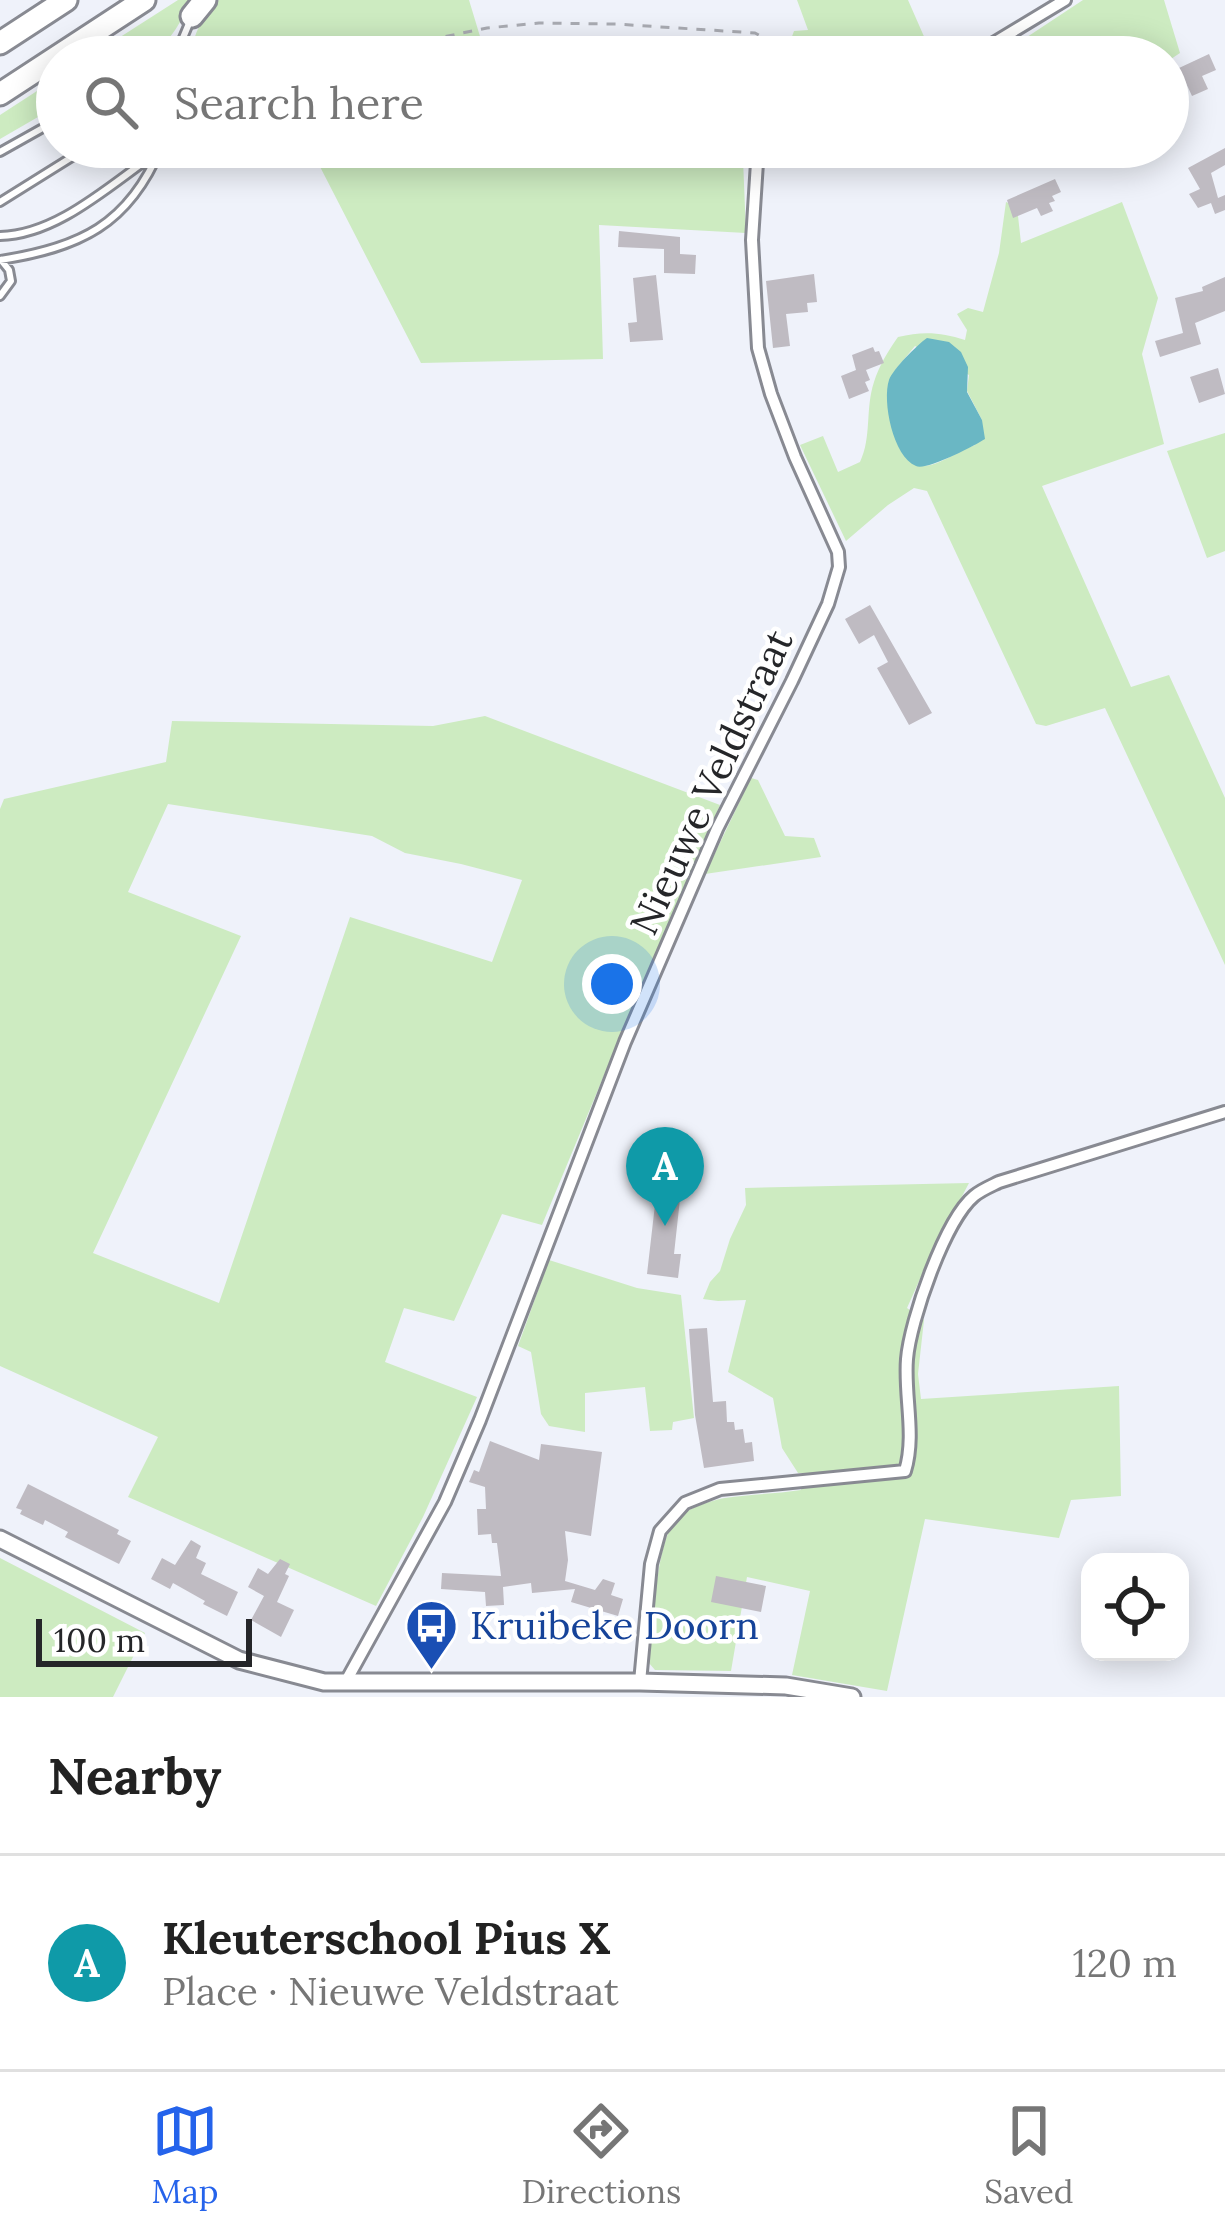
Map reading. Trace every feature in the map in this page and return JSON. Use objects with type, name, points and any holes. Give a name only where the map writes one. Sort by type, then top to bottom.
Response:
[{"type":"highway","points":[[0,43],[66,0]]},
{"type":"highway","points":[[89,36],[144,0]]},
{"type":"highway","points":[[0,94],[36,70]]},
{"type":"street","points":[[1005,36],[1065,0]]},
{"type":"street","name":"Nieuwe Veldstraat","points":[[344,1684],[445,1502],[625,1042],[717,829],[828,604],[839,568],[838,552],[795,457],[758,348],[752,240],[757,168]]},
{"type":"street","points":[[640,1682],[651,1564],[661,1531],[685,1503],[720,1489],[905,1471],[910,1455],[907,1358],[916,1311],[960,1214],[974,1196],[999,1182],[1225,1112]]},
{"type":"street","points":[[0,1540],[239,1660],[322,1690],[344,1684],[640,1682],[786,1686],[852,1697]]},
{"type":"lane","points":[[185,36],[199,8]]},
{"type":"lane","points":[[0,152],[36,131]]},
{"type":"lane","points":[[0,202],[54,168]]},
{"type":"lane","points":[[0,236],[36,231],[57,221],[133,168]]},
{"type":"lane","points":[[0,296],[10,281],[1,260],[38,254],[87,237],[113,218],[149,168]]},
{"type":"path","points":[[448,36],[539,22],[762,36]]},
{"type":"green space","points":[[178,0],[195,0],[170,36],[122,36]]},
{"type":"green space","points":[[219,0],[469,0],[480,36],[196,36]]},
{"type":"green space","points":[[797,0],[908,0],[924,36],[792,36],[794,31],[808,30]]},
{"type":"green space","points":[[1083,0],[1164,0],[1175,36],[1029,36]]},
{"type":"green space","points":[[36,92],[36,118],[0,139],[0,115]]},
{"type":"green space","points":[[321,168],[743,168],[746,233],[599,225],[603,359],[421,363]]},
{"type":"green space","points":[[1006,202],[1017,207],[1021,243],[1122,202],[1158,298],[1142,354],[1164,444],[1042,486],[1131,687],[1169,675],[1225,798],[1225,965],[1105,708],[1046,726],[1036,724],[927,491],[914,488],[846,541],[800,445],[823,436],[838,472],[860,462],[874,382],[894,342],[923,333],[965,340],[967,330],[957,314],[968,308],[983,312]],"holes":[[[915,346],[969,375],[967,391],[982,420],[975,445],[936,463],[913,464],[896,369]]]},
{"type":"green space","points":[[1225,433],[1225,551],[1207,558],[1167,451]]},
{"type":"green space","points":[[485,716],[720,805],[542,1225],[502,1214],[454,1321],[404,1308],[385,1362],[477,1397],[376,1606],[128,1497],[158,1437],[0,1366],[0,809],[4,799],[166,762],[172,721],[433,726]],"holes":[[[168,804],[372,836],[405,853],[522,880],[492,962],[350,917],[219,1303],[93,1253],[241,936],[128,892]]]},
{"type":"green space","points":[[751,778],[758,780],[785,836],[814,838],[821,857],[705,874]]},
{"type":"green space","points":[[969,1183],[907,1308],[924,1320],[918,1374],[921,1399],[1119,1386],[1121,1496],[1071,1500],[1059,1538],[925,1519],[887,1691],[792,1675],[810,1591],[747,1577],[731,1671],[655,1670],[649,1663],[656,1590],[663,1550],[678,1517],[719,1499],[801,1490],[804,1473],[798,1473],[782,1448],[773,1398],[728,1372],[746,1300],[703,1299],[720,1271],[746,1205],[745,1188]]},
{"type":"green space","points":[[549,1260],[637,1288],[681,1295],[694,1418],[673,1422],[672,1430],[650,1431],[645,1387],[585,1393],[585,1432],[549,1426],[541,1414],[531,1352],[518,1346]]},
{"type":"green space","points":[[0,1558],[145,1633],[113,1697],[0,1697]]},
{"type":"water","points":[[927,338],[949,342],[961,352],[968,367],[967,392],[982,420],[985,439],[921,467],[901,452],[888,414],[887,389],[895,370]]},
{"type":"building","points":[[1209,54],[1216,70],[1202,76],[1208,89],[1192,96],[1189,90],[1189,63]]},
{"type":"building","points":[[1225,148],[1225,165],[1211,173],[1218,198],[1225,195],[1225,210],[1215,214],[1211,203],[1198,208],[1189,194],[1200,189],[1189,167]]},
{"type":"building","points":[[1055,179],[1061,192],[1049,203],[1053,211],[1041,216],[1037,208],[1013,218],[1007,200]]},
{"type":"building","points":[[619,231],[680,237],[680,254],[696,255],[695,274],[664,273],[664,249],[618,247]]},
{"type":"building","points":[[814,274],[817,302],[807,303],[808,312],[786,314],[790,346],[773,348],[766,281]]},
{"type":"building","points":[[656,275],[663,340],[630,342],[628,323],[637,322],[633,278]]},
{"type":"building","points":[[1225,277],[1225,311],[1195,323],[1201,344],[1160,357],[1155,341],[1183,333],[1175,298],[1203,291],[1202,287]]},
{"type":"building","points":[[873,347],[884,363],[866,370],[869,391],[849,399],[841,376],[856,370],[852,355]]},
{"type":"building","points":[[1218,368],[1225,394],[1199,403],[1190,377]]},
{"type":"building","points":[[870,605],[932,713],[909,725],[877,668],[888,662],[874,635],[859,644],[845,619]]},
{"type":"building","points":[[656,1196],[680,1199],[674,1254],[681,1254],[678,1278],[647,1274]]},
{"type":"building","points":[[707,1328],[713,1402],[726,1401],[727,1422],[734,1422],[735,1430],[743,1429],[745,1443],[752,1442],[754,1461],[704,1468],[689,1329]]},
{"type":"building","points":[[490,1441],[539,1460],[541,1444],[602,1452],[591,1536],[565,1531],[565,1581],[595,1590],[603,1579],[615,1583],[611,1595],[623,1599],[618,1616],[571,1602],[575,1589],[532,1593],[531,1583],[503,1587],[504,1605],[486,1606],[485,1592],[441,1589],[442,1573],[501,1576],[497,1543],[492,1543],[491,1534],[478,1535],[477,1509],[486,1509],[485,1487],[469,1482],[474,1470],[479,1472]]},
{"type":"building","points":[[28,1484],[119,1530],[117,1534],[131,1541],[119,1564],[65,1537],[68,1532],[45,1520],[43,1525],[20,1514],[22,1510],[16,1508]]},
{"type":"building","points":[[191,1540],[201,1546],[196,1558],[206,1563],[201,1574],[238,1592],[227,1616],[173,1583],[170,1589],[151,1579],[162,1558],[175,1565]]},
{"type":"building","points":[[280,1559],[290,1564],[277,1602],[294,1610],[281,1637],[251,1620],[264,1596],[248,1587],[258,1568],[268,1574]]},
{"type":"building","points":[[716,1576],[766,1586],[761,1612],[711,1602]]},
{"type":"place","name":"Kleuterschool Pius X","points":[[665,1226]]},
{"type":"place","name":"Kruibeke Doorn","points":[[431,1671]]}]
